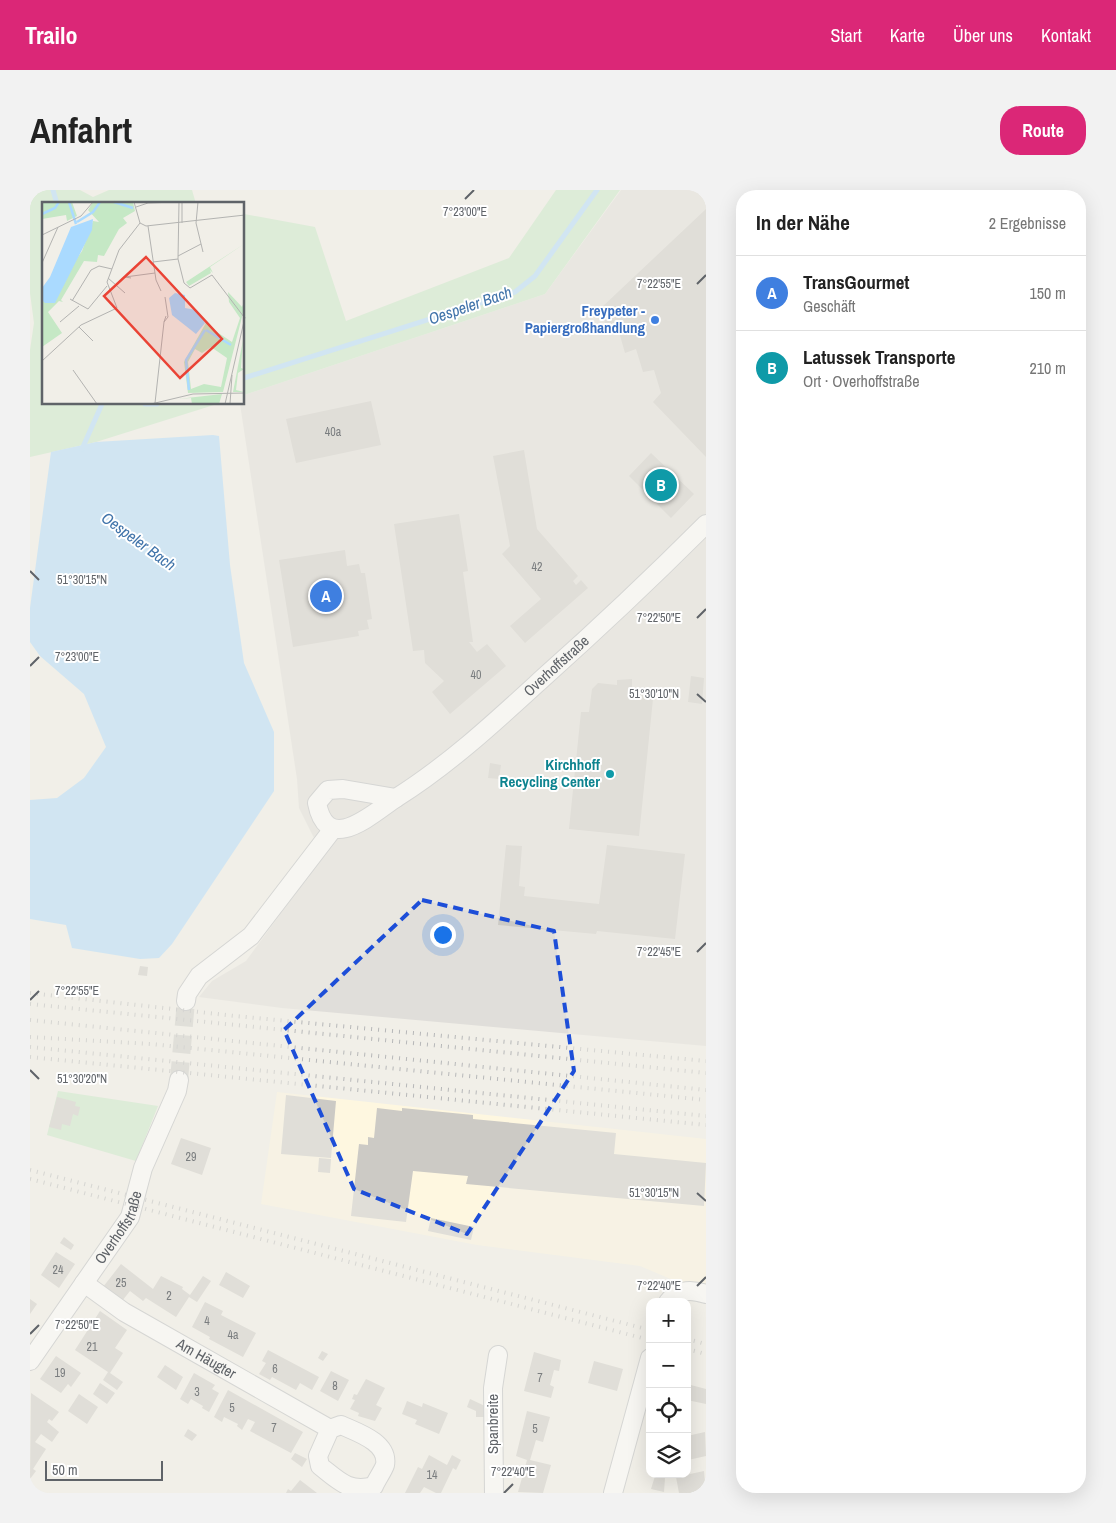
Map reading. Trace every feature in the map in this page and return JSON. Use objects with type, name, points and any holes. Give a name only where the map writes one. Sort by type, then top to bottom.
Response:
[{"type":"street","name":"Overhoffstraße","points":[[333,829],[348,829],[430,776],[495,722],[627,602],[706,524]]},
{"type":"street","points":[[186,1001],[187,994],[199,976],[252,936],[333,829],[322,819],[317,803],[328,790],[343,789],[396,798]]},
{"type":"street","name":"Overhoffstraße","points":[[30,1361],[130,1217],[141,1175],[177,1091],[179,1080]]},
{"type":"street","name":"Am Häugter","points":[[84,1283],[124,1312],[330,1428]]},
{"type":"street","points":[[672,1298],[676,1293],[686,1291],[706,1294]]},
{"type":"street","name":"Spanbreite","points":[[494,1493],[493,1388],[498,1355]]},
{"type":"street","points":[[613,1493],[646,1373]]},
{"type":"highlighted area","points":[[422,900],[554,931],[574,1071],[467,1234],[354,1189],[284,1030]]},
{"type":"shaded area","points":[[621,190],[706,190],[706,1046],[282,1008],[199,997],[212,981],[246,961],[323,856],[299,808],[297,779],[240,405],[245,405],[245,395],[545,294]]},
{"type":"shaded area","points":[[277,1092],[706,1139],[706,1294],[640,1266],[477,1245],[261,1204]]},
{"type":"green space","points":[[30,190],[80,190],[93,197],[109,190],[192,190],[195,202],[42,202],[42,405],[214,405],[96,442],[30,457],[30,350],[34,323],[30,293]]},
{"type":"green space","points":[[556,190],[620,190],[545,294],[245,395],[245,214],[315,227],[346,321],[509,258]]},
{"type":"green space","points":[[58,1091],[158,1106],[136,1161],[47,1135]]},
{"type":"water","points":[[219,436],[230,565],[244,663],[274,732],[274,791],[172,944],[159,958],[140,959],[72,948],[66,925],[30,919],[30,800],[57,798],[84,778],[106,747],[84,694],[40,656],[30,642],[30,608],[51,452],[96,442]]},
{"type":"building","name":"Freypeter - Papiergroßhandlung","points":[[706,209],[706,457],[653,402],[661,393],[654,370],[643,372],[636,349],[625,353],[619,332],[608,335],[601,308]]},
{"type":"building","points":[[371,401],[381,445],[296,463],[286,419]]},
{"type":"building","points":[[524,450],[537,529],[578,576],[573,581],[576,585],[581,580],[588,588],[525,643],[510,626],[541,599],[502,554],[510,546],[493,456]]},
{"type":"building","points":[[651,453],[694,494],[671,518],[629,476]]},
{"type":"building","points":[[459,514],[468,571],[463,572],[473,642],[469,642],[477,652],[487,644],[506,666],[450,714],[432,692],[444,681],[425,663],[424,650],[413,651],[394,524]]},
{"type":"building","points":[[345,550],[347,566],[359,564],[361,573],[365,573],[372,619],[367,620],[369,629],[358,631],[359,636],[293,647],[279,560]]},
{"type":"building","points":[[691,676],[704,678],[702,704],[688,702]]},
{"type":"building","name":"Kirchhoff Recycling Center","points":[[632,679],[632,687],[654,689],[639,836],[569,829],[581,712],[589,712],[592,689],[598,683],[617,685],[617,680]]},
{"type":"building","points":[[490,763],[501,765],[499,779],[488,778]]},
{"type":"building","points":[[506,845],[522,846],[519,886],[525,887],[524,896],[599,904],[607,845],[685,854],[675,939],[597,931],[596,934],[498,925]]},
{"type":"building","points":[[140,966],[148,967],[147,976],[138,975]]},
{"type":"building","points":[[286,1095],[336,1101],[331,1158],[281,1154]]},
{"type":"building","points":[[57,1097],[76,1102],[75,1106],[80,1107],[78,1116],[73,1114],[70,1126],[62,1124],[61,1130],[49,1127]]},
{"type":"building","points":[[377,1108],[402,1111],[402,1108],[473,1115],[473,1119],[616,1133],[614,1154],[706,1163],[704,1206],[466,1184],[468,1176],[413,1171],[406,1222],[351,1216],[359,1144],[368,1145],[368,1137],[374,1138]]},
{"type":"building","points":[[181,1138],[211,1148],[202,1175],[171,1164]]},
{"type":"building","points":[[319,1158],[331,1159],[330,1173],[318,1172]]},
{"type":"building","points":[[431,1218],[474,1227],[471,1240],[428,1231]]},
{"type":"building","points":[[64,1237],[74,1245],[71,1250],[60,1243]]},
{"type":"building","points":[[56,1252],[75,1264],[59,1288],[41,1275]]},
{"type":"building","points":[[121,1264],[153,1289],[161,1276],[183,1287],[182,1289],[190,1295],[203,1276],[211,1281],[197,1302],[189,1297],[176,1317],[146,1298],[143,1301],[130,1291],[122,1301],[103,1287]]},
{"type":"building","points":[[226,1272],[250,1286],[243,1298],[219,1285]]},
{"type":"building","points":[[30,1299],[37,1304],[30,1314]]},
{"type":"building","points":[[205,1302],[223,1311],[221,1315],[256,1333],[243,1357],[209,1339],[210,1337],[192,1327]]},
{"type":"building","points":[[100,1311],[127,1330],[115,1348],[123,1353],[110,1373],[123,1382],[117,1390],[103,1380],[108,1372],[75,1350]]},
{"type":"building","points":[[268,1350],[319,1377],[312,1390],[300,1383],[296,1390],[272,1377],[270,1380],[259,1374],[266,1363],[262,1361]]},
{"type":"building","points":[[322,1351],[328,1354],[323,1361],[318,1358]]},
{"type":"building","points":[[534,1352],[561,1360],[559,1371],[554,1370],[550,1385],[554,1387],[551,1398],[524,1391]]},
{"type":"building","points":[[56,1356],[81,1373],[71,1387],[68,1384],[61,1393],[40,1379]]},
{"type":"building","points":[[594,1361],[623,1369],[617,1391],[588,1383]]},
{"type":"building","points":[[165,1365],[183,1377],[176,1390],[157,1377]]},
{"type":"building","points":[[331,1371],[349,1380],[338,1401],[320,1391]]},
{"type":"building","points":[[194,1373],[215,1385],[212,1389],[219,1393],[209,1412],[191,1399],[188,1404],[180,1399]]},
{"type":"building","points":[[366,1379],[385,1388],[376,1405],[382,1408],[375,1421],[358,1416],[359,1413],[350,1409],[355,1400],[352,1399],[354,1394],[357,1395]]},
{"type":"building","points":[[100,1383],[115,1393],[107,1404],[93,1394]]},
{"type":"building","points":[[691,1385],[706,1389],[706,1404],[691,1401]]},
{"type":"building","points":[[228,1390],[303,1432],[291,1453],[250,1431],[255,1422],[248,1419],[242,1430],[237,1426],[238,1424],[224,1417],[222,1422],[214,1417]]},
{"type":"building","points":[[31,1393],[59,1412],[52,1421],[49,1419],[47,1422],[59,1432],[52,1442],[41,1434],[35,1442],[46,1449],[33,1469],[36,1471],[30,1479]]},
{"type":"building","points":[[79,1394],[98,1407],[87,1424],[68,1411]]},
{"type":"building","points":[[470,1399],[485,1406],[486,1417],[476,1417],[476,1411],[467,1407]]},
{"type":"building","points":[[407,1401],[422,1407],[423,1403],[448,1413],[439,1434],[415,1424],[417,1420],[402,1414]]},
{"type":"building","points":[[527,1411],[550,1417],[543,1442],[536,1440],[530,1460],[551,1465],[543,1493],[518,1492],[527,1460],[516,1456]]},
{"type":"building","points":[[188,1429],[197,1435],[192,1441],[184,1436]]},
{"type":"building","points":[[705,1432],[706,1456],[691,1459],[691,1435]]},
{"type":"building","points":[[295,1453],[307,1459],[302,1467],[291,1459]]},
{"type":"building","points":[[429,1455],[447,1465],[452,1455],[461,1460],[456,1470],[453,1468],[441,1493],[436,1493],[424,1487],[420,1493],[405,1493],[418,1467],[422,1469]]},
{"type":"building","points":[[704,1471],[706,1493],[679,1493],[676,1478],[691,1478],[691,1474]]},
{"type":"building","points":[[654,1478],[665,1478],[664,1492],[651,1489]]},
{"type":"building","points":[[300,1480],[317,1493],[286,1493],[288,1489],[291,1491]]},
{"type":"waterway","points":[[53,190],[56,202]]},
{"type":"waterway","name":"Oespeler Bach","points":[[245,378],[515,292],[535,276],[597,190]]},
{"type":"waterway","name":"Oespeler Bach","points":[[82,449],[102,405]]},
{"type":"tunnel","points":[[179,1080],[186,1001]]},
{"type":"railway","points":[[30,993],[235,1016],[706,1061]]},
{"type":"railway","points":[[30,1004],[706,1073]]},
{"type":"railway","points":[[30,1020],[706,1090]]},
{"type":"railway","points":[[30,1037],[151,1044],[706,1100]]},
{"type":"railway","points":[[30,1047],[706,1116]]},
{"type":"railway","points":[[30,1057],[706,1125]]},
{"type":"railway","points":[[30,1170],[646,1329]]},
{"type":"railway","points":[[30,1179],[646,1339]]},
{"type":"railway","points":[[691,1340],[706,1344]]},
{"type":"railway","points":[[691,1350],[706,1354]]},
{"type":"place","name":"Freypeter - Papiergroßhandlung","points":[[655,320]]},
{"type":"place","name":"Latussek Transporte","points":[[661,485]]},
{"type":"place","name":"TransGourmet","points":[[326,596]]},
{"type":"place","name":"Kirchhoff Recycling Center","points":[[610,774]]}]
